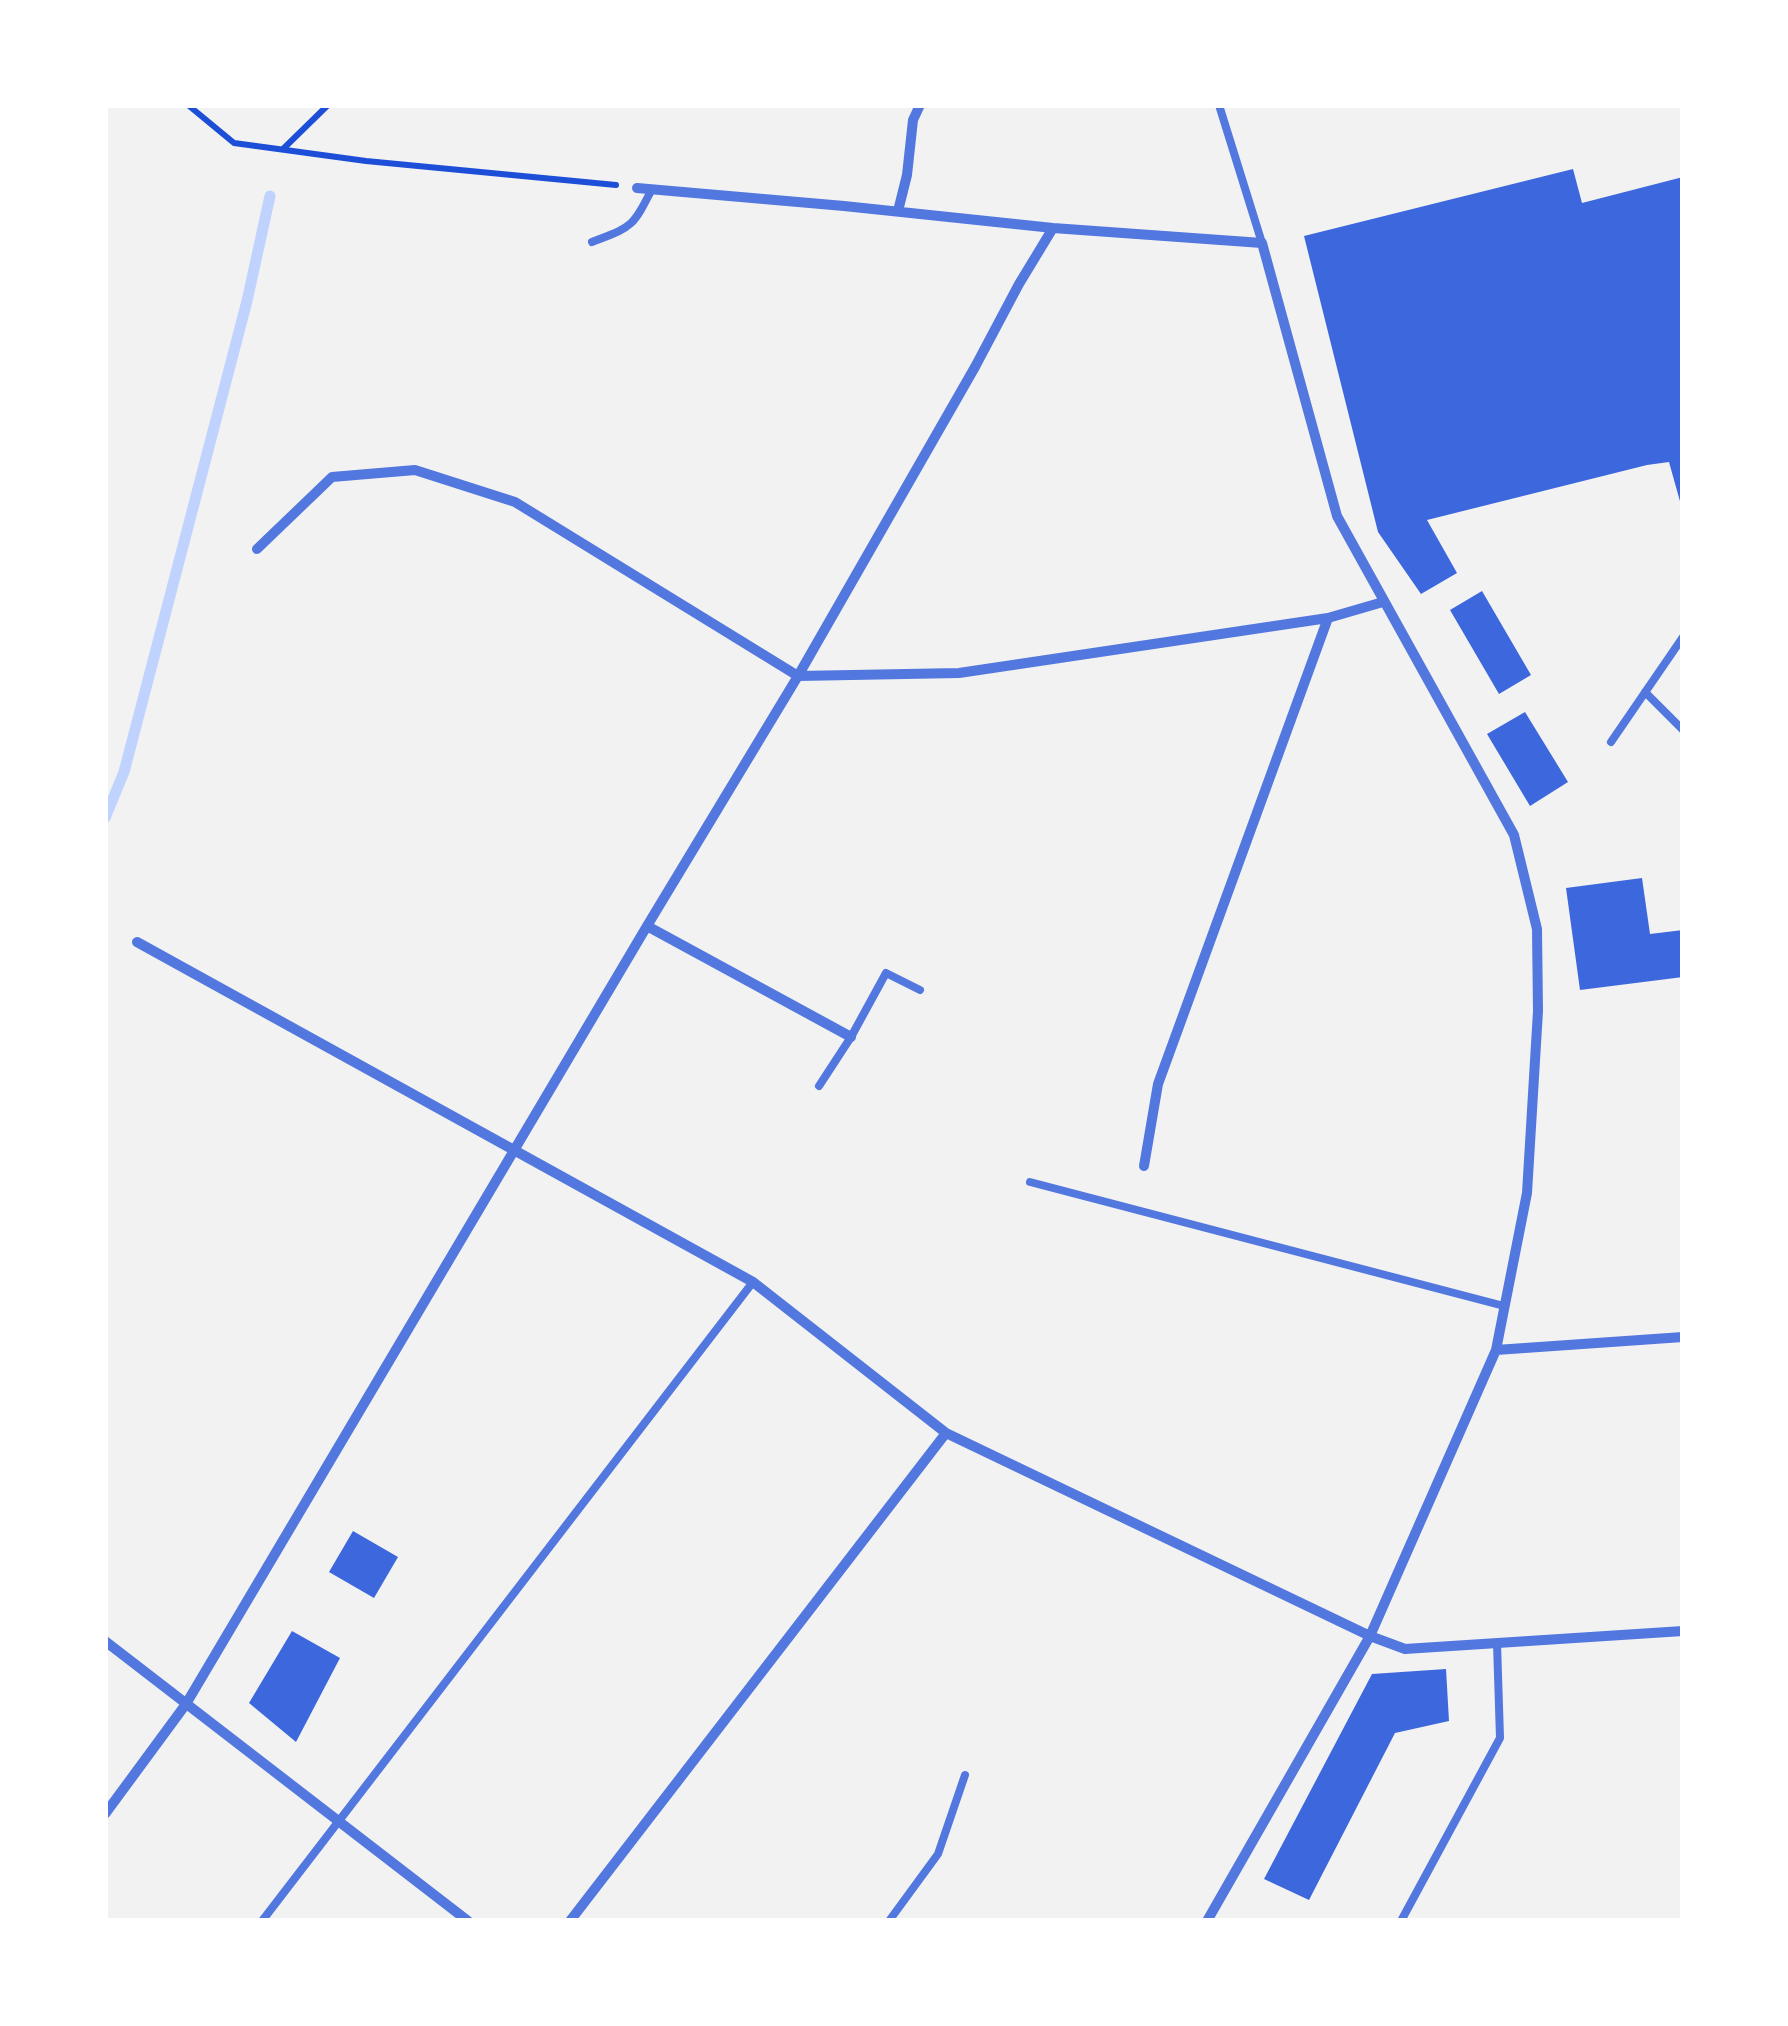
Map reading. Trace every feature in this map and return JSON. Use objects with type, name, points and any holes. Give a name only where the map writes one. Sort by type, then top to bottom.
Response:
[{"type":"street","points":[[898,211],[913,120],[920,105]]},
{"type":"street","points":[[637,188],[1053,228],[1262,243],[1337,516],[1514,835],[1537,929],[1538,1011],[1527,1193],[1496,1350],[1370,1636],[1206,1921]]},
{"type":"street","points":[[105,1814],[186,1704],[798,676],[1053,228]]},
{"type":"street","points":[[256,549],[332,478],[415,470],[515,502],[798,676],[959,673],[1328,618],[1383,602]]},
{"type":"street","points":[[1144,1166],[1158,1084],[1328,618]]},
{"type":"street","points":[[647,926],[852,1036]]},
{"type":"street","points":[[137,942],[753,1282],[946,1433],[1370,1636],[1405,1650],[1683,1631]]},
{"type":"street","points":[[1496,1350],[1683,1337]]},
{"type":"street","points":[[570,1921],[946,1433]]},
{"type":"street","points":[[105,1642],[468,1921]]},
{"type":"lane","points":[[1219,105],[1262,243]]},
{"type":"lane","points":[[592,242],[635,223],[652,189]]},
{"type":"lane","points":[[1611,742],[1683,637]]},
{"type":"lane","points":[[1645,692],[1683,730]]},
{"type":"lane","points":[[820,1086],[886,973],[920,990]]},
{"type":"lane","points":[[1030,1182],[1504,1306]]},
{"type":"lane","points":[[262,1921],[753,1282]]},
{"type":"lane","points":[[1401,1921],[1500,1738],[1497,1643]]},
{"type":"lane","points":[[889,1921],[938,1854],[964,1774]]},
{"type":"path","points":[[188,105],[234,143],[366,161],[637,188]]},
{"type":"path","points":[[282,150],[328,105]]},
{"type":"building","points":[[1573,169],[1582,203],[1683,177],[1683,512],[1669,462],[1427,520],[1457,573],[1421,594],[1378,532],[1304,236]]},
{"type":"building","points":[[1482,591],[1531,675],[1499,694],[1450,610]]},
{"type":"building","points":[[1525,712],[1568,782],[1530,806],[1487,734]]},
{"type":"building","points":[[1642,878],[1650,934],[1683,930],[1683,977],[1580,990],[1566,888]]},
{"type":"building","points":[[353,1531],[398,1557],[374,1598],[329,1572]]},
{"type":"building","points":[[292,1631],[340,1658],[296,1742],[249,1703]]},
{"type":"building","points":[[1446,1669],[1449,1721],[1395,1733],[1309,1900],[1264,1879],[1372,1674]]},
{"type":"waterway","points":[[105,818],[124,772],[247,301],[270,196]]}]
